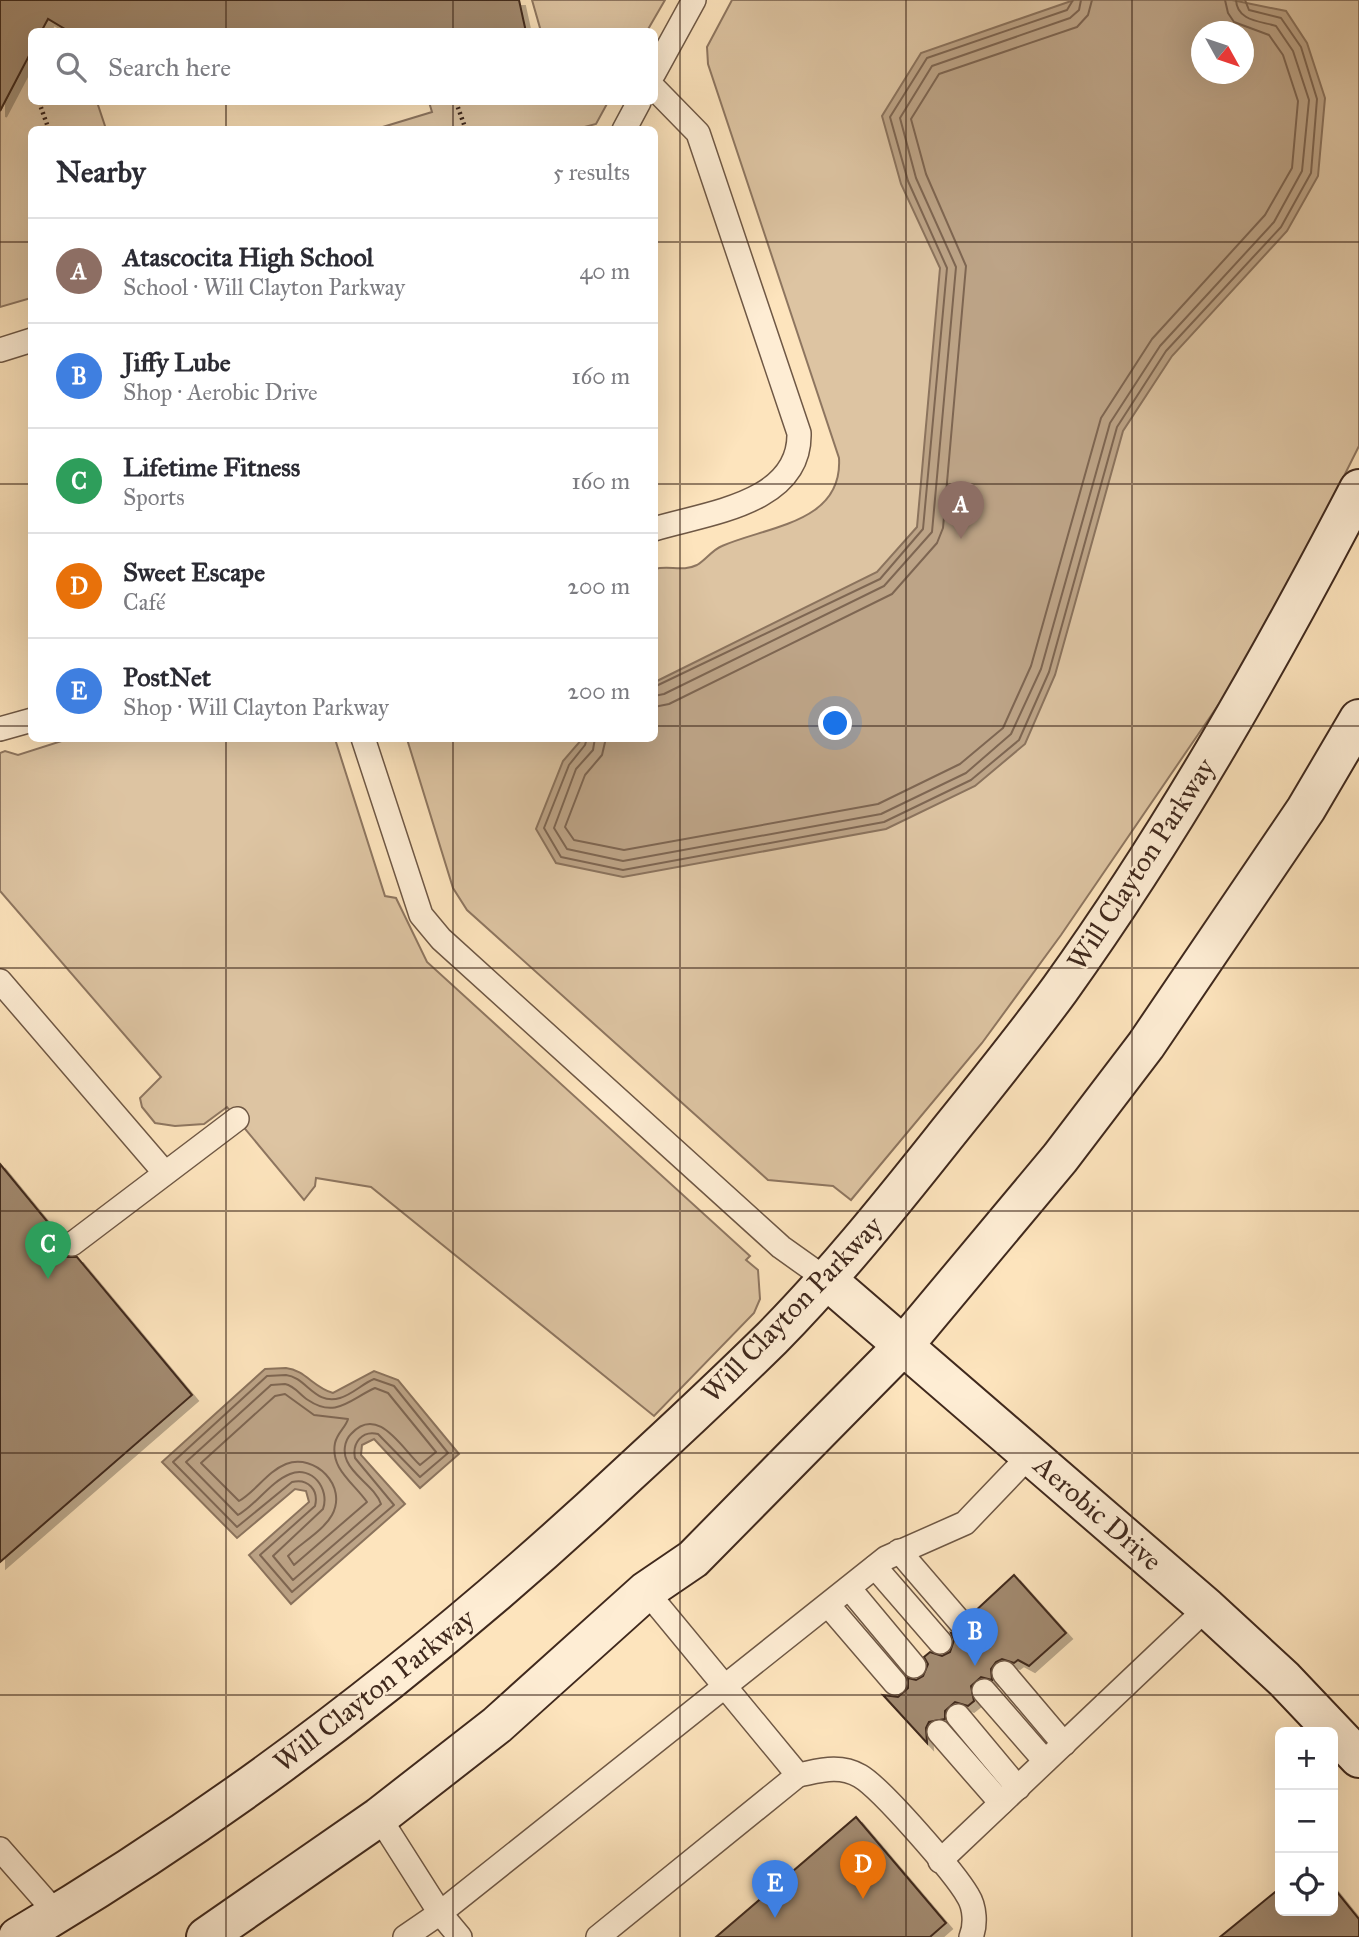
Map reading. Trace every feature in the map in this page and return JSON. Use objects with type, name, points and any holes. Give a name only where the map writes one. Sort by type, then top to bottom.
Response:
[{"type":"main road","name":"Will Clayton Parkway","points":[[18,1937],[232,1798],[376,1695],[528,1568],[773,1337],[827,1279],[878,1221],[1056,994],[1156,849],[1255,683],[1359,489]]},
{"type":"main road","points":[[206,1937],[379,1816],[498,1724],[646,1591],[693,1559],[903,1346],[1052,1168],[1146,1045],[1292,831],[1359,719]]},
{"type":"main road","name":"Aerobic Drive","points":[[827,1279],[1207,1608],[1284,1679],[1359,1758]]},
{"type":"lane","points":[[658,66],[694,0]]},
{"type":"lane","points":[[658,92],[698,133],[799,433],[799,451],[790,470],[775,486],[756,499],[658,528]]},
{"type":"lane","points":[[626,126],[637,105]]},
{"type":"lane","points":[[0,350],[28,341]]},
{"type":"lane","points":[[0,729],[28,721]]},
{"type":"lane","points":[[364,742],[421,915],[441,939],[782,1247],[827,1279]]},
{"type":"lane","points":[[0,981],[165,1173]]},
{"type":"lane","points":[[72,1244],[237,1119]]},
{"type":"lane","points":[[405,1937],[440,1913],[875,1567],[899,1551],[965,1523],[1031,1454]]},
{"type":"lane","points":[[899,1551],[961,1623]]},
{"type":"lane","points":[[875,1567],[940,1642]]},
{"type":"lane","points":[[849,1588],[914,1666]]},
{"type":"lane","points":[[646,1591],[797,1775]]},
{"type":"lane","points":[[828,1605],[895,1683]]},
{"type":"lane","points":[[940,1861],[1207,1608]]},
{"type":"lane","points":[[1004,1673],[1065,1744]]},
{"type":"lane","points":[[984,1691],[1045,1761]]},
{"type":"lane","points":[[958,1716],[1018,1787]]},
{"type":"lane","points":[[939,1732],[1000,1804]]},
{"type":"lane","points":[[598,1937],[797,1775],[837,1767],[859,1775],[881,1792],[970,1897],[976,1927],[971,1937]]},
{"type":"lane","points":[[379,1816],[440,1913],[460,1937]]},
{"type":"lane","points":[[0,1849],[57,1914]]},
{"type":"path","points":[[40,105],[48,126]]},
{"type":"path","points":[[457,105],[465,126]]},
{"type":"shaded area","points":[[532,0],[665,0],[649,28],[540,28]]},
{"type":"shaded area","points":[[732,0],[1359,0],[1359,446],[1260,644],[1061,935],[982,1043],[851,1200],[833,1186],[768,1180],[467,910],[453,888],[408,742],[658,742],[658,569],[692,567],[722,546],[780,527],[816,509],[829,496],[837,480],[839,458],[708,64],[707,47]]},
{"type":"shaded area","points":[[28,56],[28,105],[98,105],[105,126],[28,126],[28,299],[0,307],[0,111]]},
{"type":"shaded area","points":[[430,105],[606,105],[596,124],[588,126],[386,126],[432,112]]},
{"type":"shaded area","points":[[59,742],[336,742],[385,896],[396,898],[427,962],[750,1256],[746,1260],[758,1270],[760,1299],[754,1313],[654,1416],[371,1187],[316,1178],[315,1186],[304,1200],[227,1107],[204,1124],[175,1126],[155,1123],[142,1107],[140,1098],[161,1077],[0,891],[0,753],[5,751],[18,755]]},
{"type":"water","points":[[1074,0],[1232,0],[1286,11],[1307,43],[1325,98],[1318,176],[1287,231],[1172,356],[1123,431],[1055,675],[1025,744],[975,786],[886,829],[623,877],[556,863],[536,829],[563,761],[579,742],[658,742],[658,681],[877,572],[917,527],[940,268],[901,184],[882,116],[921,53]]},
{"type":"water","points":[[286,1368],[299,1372],[333,1393],[374,1371],[398,1380],[459,1454],[420,1488],[374,1439],[362,1445],[361,1455],[405,1504],[291,1604],[249,1555],[309,1502],[306,1491],[295,1489],[237,1538],[162,1462],[265,1369]]},
{"type":"building","points":[[0,0],[519,0],[525,28],[63,28],[48,19],[43,28],[28,28],[28,58],[0,111]]},
{"type":"building","points":[[0,1164],[60,1237],[58,1245],[61,1253],[67,1257],[77,1257],[192,1395],[0,1562]]},
{"type":"building","points":[[1014,1575],[1066,1633],[1029,1666],[1018,1660],[1014,1663],[1002,1659],[996,1662],[991,1669],[992,1680],[981,1677],[971,1686],[974,1701],[968,1706],[955,1702],[945,1711],[945,1719],[929,1722],[926,1728],[927,1743],[883,1695],[898,1697],[908,1688],[908,1678],[916,1680],[923,1676],[928,1664],[924,1657],[930,1652],[942,1656],[950,1652],[954,1640],[951,1633],[963,1637],[971,1633],[975,1621],[972,1614]]},
{"type":"building","points":[[856,1817],[946,1923],[930,1937],[716,1937]]},
{"type":"building","points":[[1275,1892],[1275,1916],[1338,1916],[1338,1893],[1359,1919],[1359,1937],[1220,1937]]},
{"type":"place","name":"Atascocita High School","points":[[961,539]]},
{"type":"place","name":"Lifetime Fitness","points":[[48,1279]]},
{"type":"place","name":"Jiffy Lube","points":[[975,1666]]},
{"type":"place","name":"Sweet Escape","points":[[863,1899]]},
{"type":"place","name":"PostNet","points":[[775,1918]]}]
